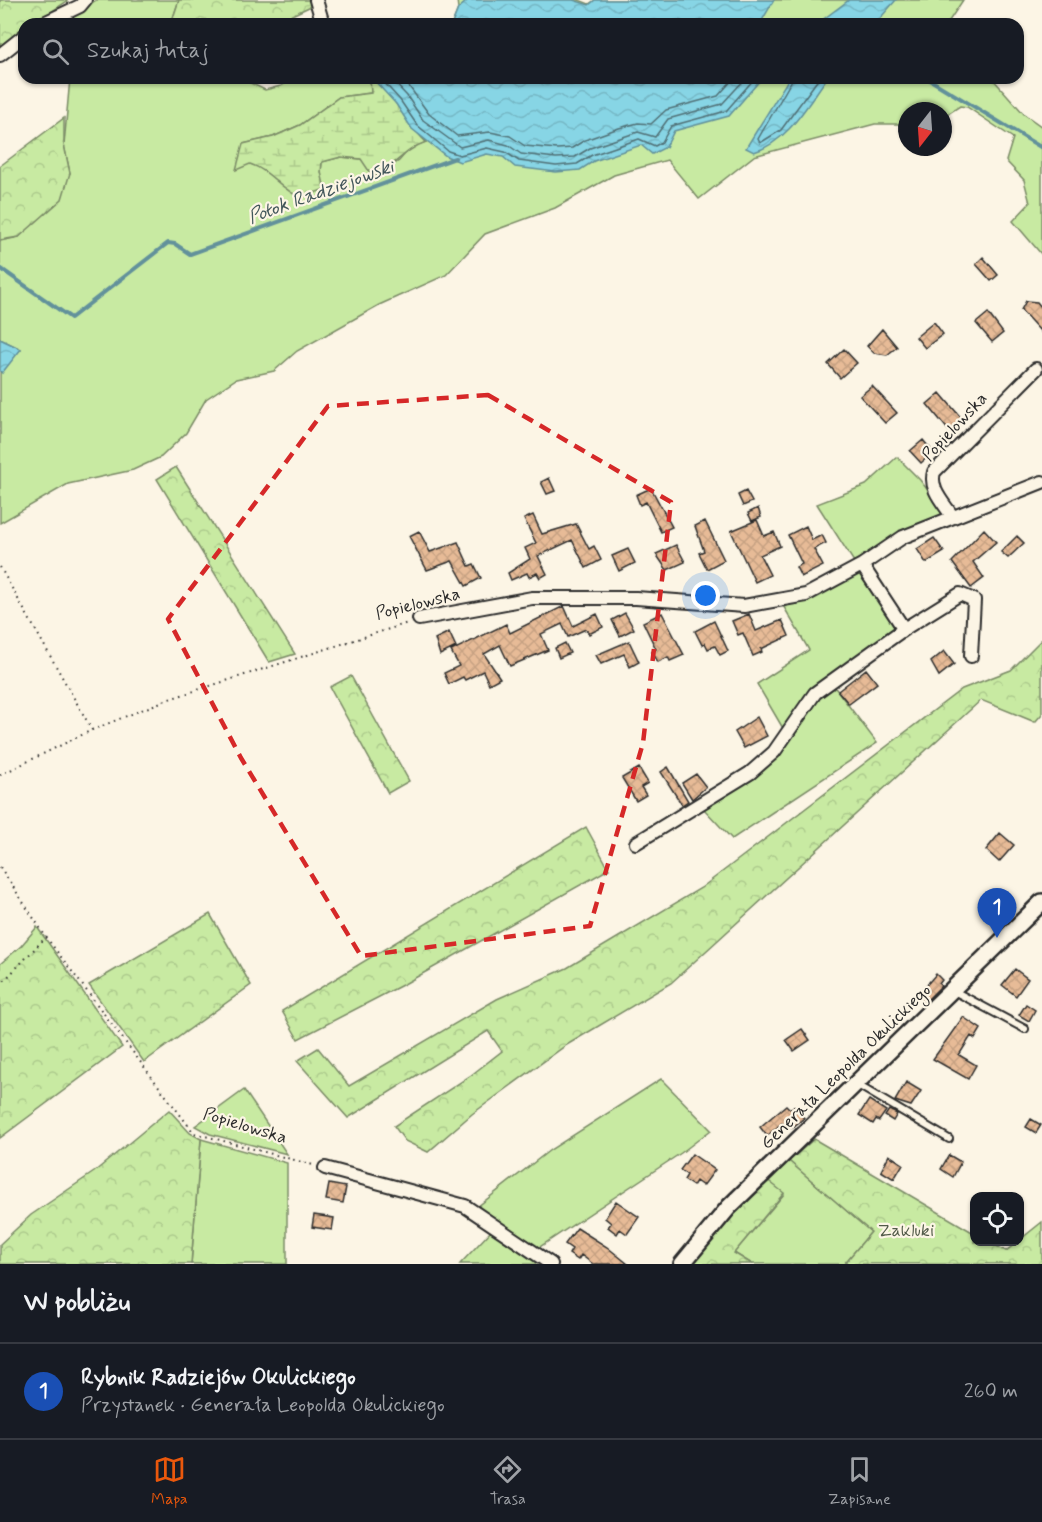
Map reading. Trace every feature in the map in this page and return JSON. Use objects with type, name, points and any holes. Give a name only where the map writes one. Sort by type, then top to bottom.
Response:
[{"type":"street","points":[[55,18],[80,6],[85,0]]},
{"type":"street","points":[[316,0],[321,18]]},
{"type":"street","points":[[0,55],[18,41]]},
{"type":"street","name":"Popielowska","points":[[952,516],[934,489],[931,481],[934,472],[1036,369]]},
{"type":"street","name":"Popielowska","points":[[419,619],[532,598],[636,598],[744,606],[806,595],[862,565],[903,537],[1042,482]]},
{"type":"street","points":[[862,565],[904,629]]},
{"type":"street","points":[[636,843],[750,773],[774,752],[816,693],[904,629],[960,594],[974,600],[971,656]]},
{"type":"street","name":"Generała Leopolda Okulickiego","points":[[682,1264],[718,1218],[954,991],[1042,902]]},
{"type":"street","points":[[325,1168],[465,1206],[551,1264]]},
{"type":"lane","points":[[954,991],[1025,1029]]},
{"type":"lane","points":[[856,1084],[949,1139]]},
{"type":"path","points":[[0,567],[92,730]]},
{"type":"path","name":"Popielowska","points":[[0,775],[92,730],[166,700],[419,619]]},
{"type":"path","name":"Popielowska","points":[[0,867],[46,937],[194,1132],[325,1168]]},
{"type":"path","points":[[0,985],[46,937]]},
{"type":"highlighted area","points":[[488,395],[671,502],[643,743],[590,926],[361,956],[241,758],[168,619],[328,406]]},
{"type":"green space","points":[[0,0],[67,0],[42,18],[18,18],[18,36],[0,49]]},
{"type":"green space","points":[[96,0],[179,0],[173,18],[68,18]]},
{"type":"green space","points":[[179,0],[309,0],[311,6],[286,18],[173,18]]},
{"type":"green space","points":[[457,0],[579,0],[589,4],[595,0],[963,0],[951,18],[454,18],[458,9]]},
{"type":"green space","points":[[69,84],[252,84],[265,90],[284,84],[370,84],[371,93],[339,97],[300,125],[273,137],[243,144],[250,164],[263,168],[321,172],[322,162],[341,157],[361,159],[376,176],[399,161],[411,147],[426,142],[377,84],[997,84],[1024,114],[1042,127],[1042,255],[1013,221],[1030,203],[1024,180],[1006,161],[1013,138],[967,107],[960,106],[952,111],[952,102],[898,102],[898,124],[875,124],[754,156],[699,199],[667,160],[614,175],[555,208],[485,234],[446,275],[379,305],[297,351],[274,371],[236,379],[206,399],[186,433],[161,457],[133,470],[68,484],[0,523],[0,372],[21,349],[0,339],[0,241],[19,237],[70,173],[64,145]]},
{"type":"green space","points":[[370,84],[378,84],[386,91],[426,142],[412,149],[373,177],[361,159],[341,157],[322,162],[321,172],[325,189],[301,198],[257,167],[250,164],[236,170],[243,144],[273,137],[300,125],[339,97],[371,93]]},
{"type":"green space","points":[[64,118],[64,145],[70,173],[62,199],[19,237],[0,240],[0,166]]},
{"type":"green space","points":[[897,457],[920,480],[945,513],[904,531],[854,562],[817,504],[866,485]]},
{"type":"green space","points":[[176,467],[295,654],[269,662],[157,479]]},
{"type":"green space","points":[[860,571],[896,629],[806,699],[784,730],[757,684],[809,650],[781,602],[801,603]]},
{"type":"green space","points":[[1042,639],[1042,714],[1035,722],[981,700],[671,983],[565,1046],[472,1114],[428,1152],[405,1141],[394,1126],[470,1076],[502,1051],[488,1031],[348,1118],[297,1061],[318,1048],[349,1086],[497,999],[567,968],[701,888],[962,689],[1011,670]]},
{"type":"green space","points":[[351,676],[409,781],[388,793],[330,687]]},
{"type":"green space","points":[[833,685],[877,743],[732,839],[702,807],[765,767],[812,704]]},
{"type":"green space","points":[[586,827],[609,869],[406,983],[298,1039],[282,1011]]},
{"type":"green space","points":[[210,914],[251,985],[144,1062],[89,985]]},
{"type":"green space","points":[[37,927],[122,1047],[0,1138],[0,964],[21,946]]},
{"type":"green space","points":[[661,1079],[711,1130],[681,1153],[538,1248],[477,1207],[550,1150]]},
{"type":"green space","points":[[244,1090],[287,1154],[210,1134],[195,1126]]},
{"type":"green space","points":[[169,1110],[190,1133],[201,1139],[191,1264],[0,1264],[0,1244],[31,1215],[94,1172]]},
{"type":"green space","points":[[201,1139],[287,1163],[287,1264],[191,1264]]},
{"type":"green space","name":"Zakluki","points":[[814,1139],[970,1231],[970,1246],[997,1246],[1006,1251],[1012,1246],[1024,1246],[1024,1236],[1042,1222],[1042,1264],[844,1264],[871,1232],[789,1161]]},
{"type":"green space","points":[[789,1161],[871,1232],[844,1264],[752,1264],[734,1253],[784,1194],[766,1179]]},
{"type":"green space","points":[[766,1179],[784,1193],[734,1253],[752,1264],[693,1264],[709,1240]]},
{"type":"green space","points":[[493,1229],[542,1264],[460,1264]]},
{"type":"water","points":[[468,0],[573,0],[589,5],[595,0],[774,0],[764,18],[454,18],[458,9]]},
{"type":"water","points":[[849,0],[896,0],[880,18],[825,18]]},
{"type":"water","points":[[378,84],[757,84],[729,116],[674,131],[666,147],[652,154],[641,145],[594,161],[580,170],[556,172],[515,167],[503,157],[487,154],[460,162],[446,156],[412,129],[396,104]]},
{"type":"water","points":[[785,84],[823,84],[796,121],[777,140],[754,152],[746,148]]},
{"type":"water","points":[[0,339],[21,349],[2,373],[0,371]]},
{"type":"building","points":[[983,257],[998,275],[991,281],[976,264]]},
{"type":"building","points":[[1026,301],[1037,302],[1042,308],[1042,333],[1021,310]]},
{"type":"building","points":[[988,313],[1003,333],[992,342],[976,323]]},
{"type":"building","points":[[934,322],[943,334],[925,348],[916,337]]},
{"type":"building","points":[[882,329],[897,347],[887,355],[874,353],[867,346]]},
{"type":"building","points":[[844,349],[857,363],[840,378],[828,364]]},
{"type":"building","points":[[872,386],[897,413],[885,423],[860,396]]},
{"type":"building","points":[[940,393],[963,420],[949,431],[927,404]]},
{"type":"building","points":[[923,440],[933,452],[921,463],[910,451]]},
{"type":"building","points":[[549,478],[555,491],[547,494],[541,482]]},
{"type":"building","points":[[651,488],[672,527],[661,532],[646,502],[640,505],[636,495]]},
{"type":"building","points":[[746,491],[752,502],[743,506],[738,495]]},
{"type":"building","points":[[758,508],[761,517],[752,521],[748,513]]},
{"type":"building","points":[[533,515],[542,534],[576,524],[589,549],[594,546],[601,560],[586,568],[572,540],[538,556],[547,574],[540,578],[537,573],[529,577],[527,573],[511,580],[508,573],[530,559],[525,548],[536,543],[524,519]]},
{"type":"building","points":[[757,520],[764,536],[774,532],[780,546],[760,555],[770,575],[755,582],[731,531]]},
{"type":"building","points":[[705,521],[724,560],[707,569],[699,553],[704,551],[695,526]]},
{"type":"building","points":[[806,526],[812,540],[822,535],[826,543],[814,549],[823,566],[801,577],[796,567],[802,564],[788,535]]},
{"type":"building","points":[[984,529],[996,542],[973,562],[984,578],[971,588],[952,562]]},
{"type":"building","points":[[419,531],[430,552],[458,542],[469,566],[474,564],[481,578],[466,586],[452,561],[427,570],[409,536]]},
{"type":"building","points":[[1017,536],[1024,543],[1008,558],[1001,552]]},
{"type":"building","points":[[934,538],[944,552],[926,563],[917,549]]},
{"type":"building","points":[[676,545],[685,562],[667,570],[656,554]]},
{"type":"building","points":[[628,549],[635,563],[619,571],[612,556]]},
{"type":"building","points":[[564,606],[573,626],[597,614],[603,627],[589,634],[586,629],[568,637],[562,624],[541,634],[548,650],[510,666],[500,645],[484,654],[500,678],[489,684],[483,671],[465,680],[463,677],[449,684],[444,673],[459,666],[451,651],[506,624],[510,633]]},
{"type":"building","points":[[625,613],[634,629],[620,636],[612,620]]},
{"type":"building","points":[[662,613],[684,655],[670,661],[668,657],[658,662],[652,652],[656,649],[643,622]]},
{"type":"building","points":[[749,614],[756,631],[782,620],[789,636],[761,649],[762,652],[753,656],[743,633],[738,635],[732,621]]},
{"type":"building","points":[[714,621],[728,651],[720,655],[715,646],[708,649],[705,643],[702,645],[695,631]]},
{"type":"building","points":[[449,632],[456,647],[440,655],[435,639]]},
{"type":"building","points":[[629,641],[639,662],[630,667],[624,654],[601,664],[596,655]]},
{"type":"building","points":[[565,643],[570,653],[559,658],[555,648]]},
{"type":"building","points":[[944,651],[954,664],[939,676],[931,662]]},
{"type":"building","points":[[866,669],[877,683],[849,704],[838,691]]},
{"type":"building","points":[[757,717],[767,736],[744,748],[735,732]]},
{"type":"building","points":[[668,767],[688,801],[682,805],[661,772]]},
{"type":"building","points":[[639,768],[648,783],[641,787],[646,795],[636,801],[622,778]]},
{"type":"building","points":[[696,774],[706,787],[692,799],[682,783]]},
{"type":"building","points":[[1000,833],[1014,845],[999,862],[986,850]]},
{"type":"building","points":[[1015,969],[1028,979],[1016,996],[1002,985]]},
{"type":"building","points":[[936,974],[942,980],[939,984],[941,986],[924,1003],[917,996]]},
{"type":"building","points":[[1026,1004],[1035,1010],[1029,1021],[1019,1015]]},
{"type":"building","points":[[963,1017],[981,1029],[975,1039],[971,1036],[959,1055],[976,1065],[968,1079],[933,1059]]},
{"type":"building","points":[[802,1029],[810,1040],[794,1051],[786,1040]]},
{"type":"building","points":[[906,1082],[921,1091],[911,1106],[895,1101]]},
{"type":"building","points":[[869,1100],[886,1111],[879,1121],[876,1119],[873,1124],[859,1115]]},
{"type":"building","points":[[786,1105],[790,1109],[794,1106],[804,1118],[792,1128],[790,1126],[787,1129],[782,1123],[767,1136],[760,1127]]},
{"type":"building","points":[[889,1110],[897,1114],[893,1121],[885,1116]]},
{"type":"building","points":[[1031,1119],[1041,1125],[1036,1133],[1026,1127]]},
{"type":"building","points":[[692,1154],[715,1170],[703,1186],[696,1181],[693,1186],[684,1180],[687,1175],[680,1170]]},
{"type":"building","points":[[889,1155],[903,1164],[894,1179],[881,1171]]},
{"type":"building","points":[[949,1155],[961,1162],[953,1177],[941,1169]]},
{"type":"building","points":[[329,1184],[346,1187],[343,1203],[326,1200]]},
{"type":"building","points":[[616,1201],[639,1217],[627,1234],[620,1229],[617,1234],[608,1227],[611,1223],[605,1218]]},
{"type":"building","points":[[314,1215],[334,1218],[332,1230],[312,1227]]},
{"type":"building","points":[[577,1228],[628,1264],[593,1264],[581,1255],[578,1260],[569,1254],[572,1249],[565,1244]]},
{"type":"waterway","points":[[937,84],[1042,148]]},
{"type":"waterway","name":"Potok Radziejowski","points":[[0,268],[71,318],[168,243],[175,244],[190,254],[455,158]]},
{"type":"place","name":"Rybnik Radziejów Okulickiego","points":[[997,938]]}]
